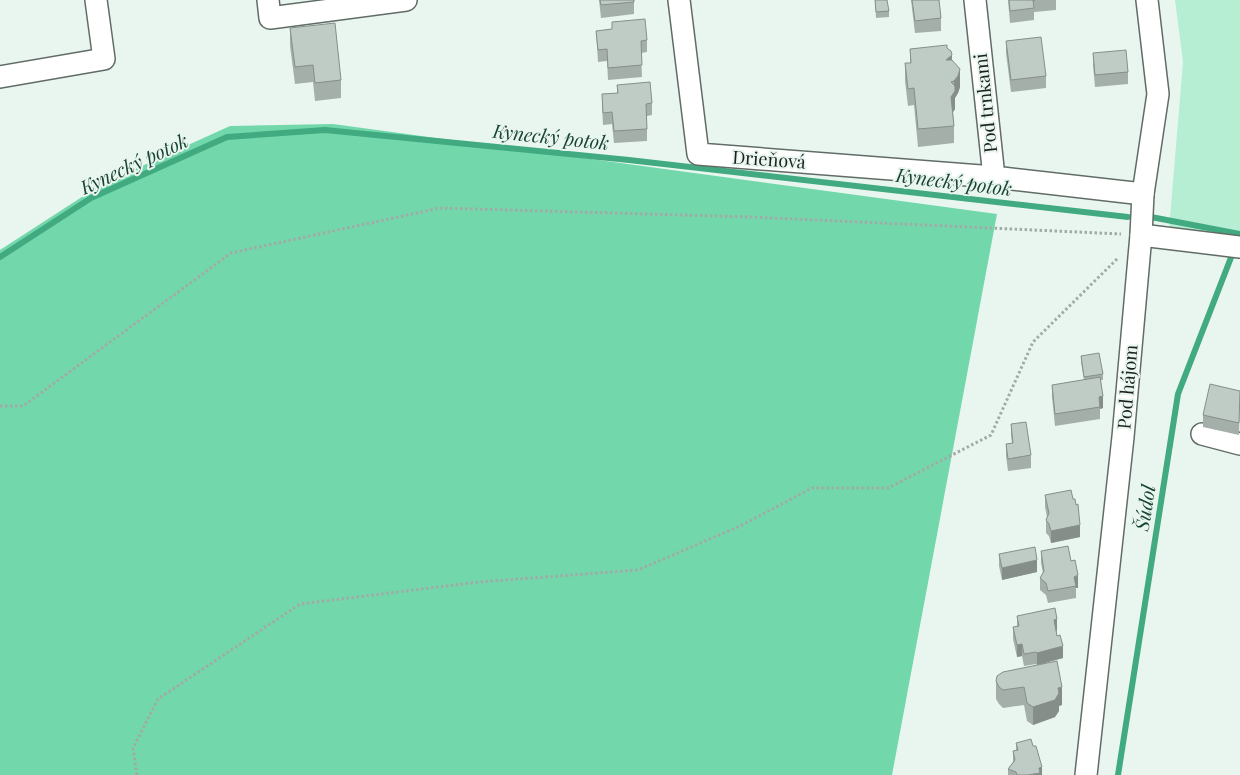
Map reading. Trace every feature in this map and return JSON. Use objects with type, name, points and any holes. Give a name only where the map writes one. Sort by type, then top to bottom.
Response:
[{"type":"street","points":[[0,77],[104,59],[96,0]]},
{"type":"street","points":[[268,0],[270,18],[406,0]]},
{"type":"street","name":"Drieňová","points":[[679,0],[698,154],[994,177]]},
{"type":"street","name":"Pod trnkami","points":[[974,0],[994,177],[1143,194]]},
{"type":"street","name":"Pod hájom","points":[[1086,775],[1123,437],[1143,194],[1158,94],[1147,0]]},
{"type":"street","points":[[1141,235],[1240,247]]},
{"type":"street","points":[[1202,434],[1240,444]]},
{"type":"path","points":[[0,406],[23,406],[232,253],[440,208],[750,217],[1141,235]]},
{"type":"path","points":[[137,775],[133,748],[158,699],[300,604],[479,582],[638,570],[740,526],[812,488],[888,488],[991,435],[1034,342],[1141,235]]},
{"type":"green space","points":[[1175,0],[1240,0],[1240,238],[1169,229],[1183,62]]},
{"type":"green space","points":[[333,124],[997,214],[892,775],[0,775],[0,250],[102,184],[230,126]]},
{"type":"building","points":[[600,0],[634,0],[634,2],[601,5]]},
{"type":"building","points":[[875,0],[887,0],[889,11],[876,12]]},
{"type":"building","points":[[912,0],[939,0],[941,18],[915,21]]},
{"type":"building","points":[[1009,0],[1033,0],[1034,8],[1010,11]]},
{"type":"building","points":[[645,19],[647,40],[641,41],[642,65],[608,68],[607,49],[598,50],[596,31],[612,29],[612,22]]},
{"type":"building","points":[[335,23],[341,80],[315,83],[313,65],[295,67],[290,28]]},
{"type":"building","points":[[1041,37],[1046,76],[1011,80],[1006,41]]},
{"type":"building","points":[[947,45],[952,55],[946,60],[952,60],[960,69],[958,76],[951,82],[955,86],[955,91],[951,97],[954,126],[918,129],[914,88],[908,89],[905,63],[911,63],[910,49]]},
{"type":"building","points":[[1126,50],[1128,72],[1095,75],[1093,53]]},
{"type":"building","points":[[650,82],[652,103],[646,104],[647,129],[614,131],[612,112],[603,113],[602,94],[618,93],[617,85]]},
{"type":"building","points":[[1099,353],[1103,374],[1084,377],[1081,356]]},
{"type":"building","points":[[1100,377],[1103,396],[1099,397],[1100,407],[1055,414],[1052,385]]},
{"type":"building","points":[[1210,384],[1240,391],[1239,423],[1203,415]]},
{"type":"building","points":[[1026,422],[1031,455],[1008,459],[1006,444],[1013,443],[1011,424]]},
{"type":"building","points":[[1071,490],[1076,505],[1078,504],[1080,525],[1051,531],[1046,520],[1049,513],[1045,495]]},
{"type":"building","points":[[1068,546],[1071,561],[1075,560],[1078,575],[1074,577],[1076,586],[1048,591],[1046,583],[1040,578],[1044,571],[1041,551]]},
{"type":"building","points":[[1035,547],[1037,560],[1002,568],[999,554]]},
{"type":"building","points":[[1055,608],[1057,619],[1054,620],[1057,636],[1060,635],[1063,646],[1037,653],[1024,654],[1022,644],[1017,645],[1013,627],[1019,626],[1017,616]]},
{"type":"building","points":[[1057,661],[1062,687],[1058,688],[1059,693],[1055,700],[1033,707],[1027,703],[1024,687],[1003,690],[996,681],[997,676],[1003,672]]},
{"type":"building","points":[[1031,739],[1033,746],[1036,746],[1042,767],[1039,768],[1040,773],[1017,775],[1016,772],[1008,769],[1015,760],[1013,751],[1018,750],[1016,743]]},
{"type":"waterway","name":"Kynecký potok","points":[[0,257],[91,198],[227,137],[325,130],[629,160],[1128,217]]},
{"type":"waterway","name":"Kynecký potok","points":[[1151,217],[1240,234]]},
{"type":"waterway","name":"Šúdol","points":[[1118,775],[1178,394],[1232,255]]}]
